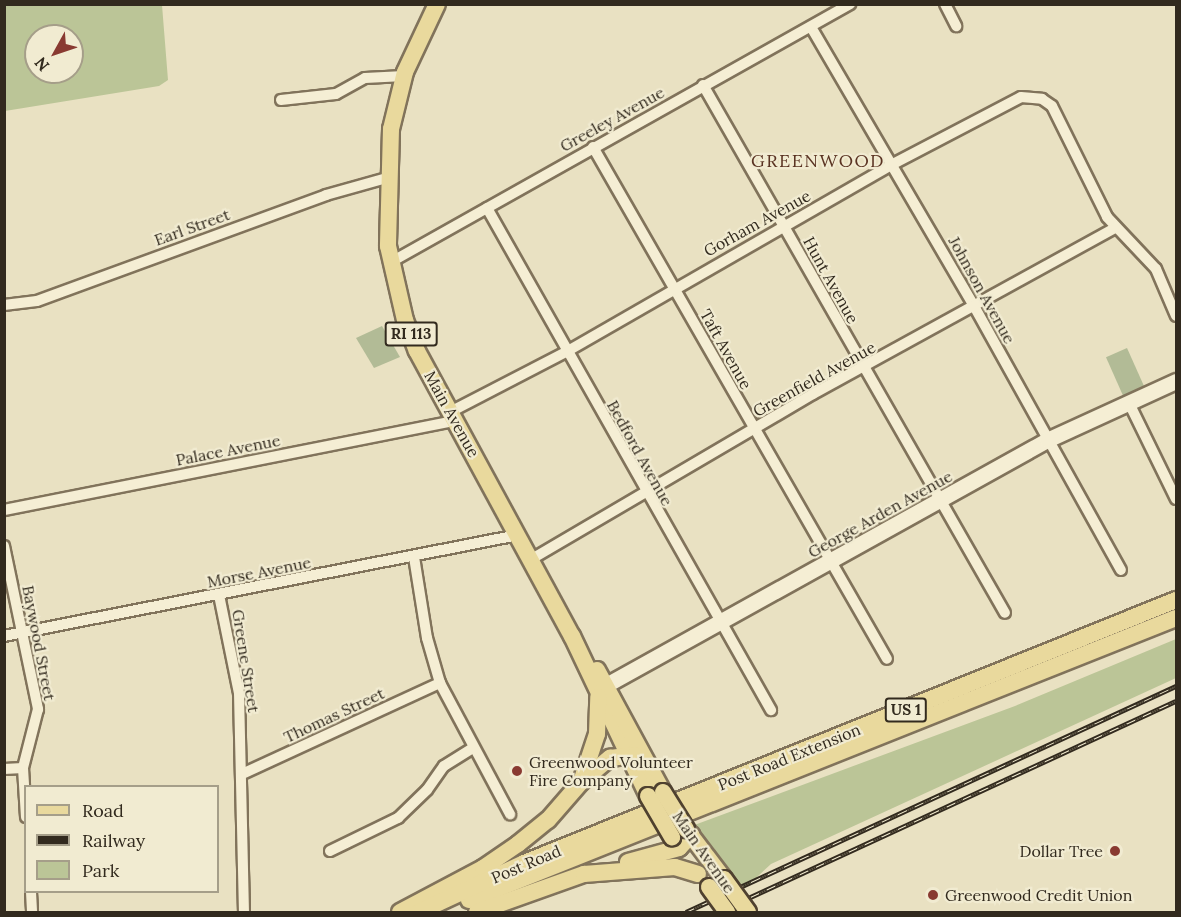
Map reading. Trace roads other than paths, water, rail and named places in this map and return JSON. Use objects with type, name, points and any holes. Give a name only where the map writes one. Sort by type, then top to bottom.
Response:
[{"type":"main road","name":"Main Avenue","points":[[437,4],[404,76],[392,129],[387,178],[391,262],[417,351],[602,691],[650,768],[655,794]]},
{"type":"main road","name":"Post Road Extension","points":[[640,824],[1176,600]]},
{"type":"main road","name":"Post Road Extension","points":[[640,824],[1176,618]]},
{"type":"main road","name":"Main Avenue","points":[[602,691],[626,754],[655,794],[710,880],[727,912]]},
{"type":"main road","points":[[581,782],[597,734],[602,691]]},
{"type":"main road","points":[[400,912],[483,868],[518,844],[549,820],[581,782],[610,758],[635,754],[650,768]]},
{"type":"main road","name":"Post Road","points":[[419,912],[524,863],[640,824]]},
{"type":"main road","name":"Post Road","points":[[437,912],[640,824]]},
{"type":"main road","name":"Main Avenue","points":[[682,837],[710,880],[748,912]]},
{"type":"main road","points":[[477,912],[682,837]]},
{"type":"main road","points":[[584,874],[675,867],[710,880]]},
{"type":"street","name":"Greeley Avenue","points":[[391,262],[849,4]]},
{"type":"street","points":[[945,4],[956,26]]},
{"type":"street","name":"Johnson Avenue","points":[[811,27],[893,164],[1121,570]]},
{"type":"street","points":[[281,100],[336,94],[365,78],[404,76]]},
{"type":"street","name":"Hunt Avenue","points":[[703,85],[863,369],[1005,613]]},
{"type":"street","name":"Gorham Avenue","points":[[454,416],[674,287],[999,105],[1021,97],[1042,99],[1053,106],[1115,228],[1140,248],[1156,269],[1176,316]]},
{"type":"street","name":"Taft Avenue","points":[[593,147],[887,659]]},
{"type":"street","name":"Earl Street","points":[[6,308],[37,301],[326,195],[387,178]]},
{"type":"street","name":"Bedford Avenue","points":[[487,208],[645,494],[771,710]]},
{"type":"street","name":"Greenfield Avenue","points":[[530,560],[754,430],[1115,228]]},
{"type":"street","name":"George Arden Avenue","points":[[602,691],[1047,440],[1176,381]]},
{"type":"street","points":[[1129,403],[1176,500]]},
{"type":"street","name":"Palace Avenue","points":[[4,510],[454,416]]},
{"type":"street","name":"Morse Avenue","points":[[4,636],[518,535]]},
{"type":"street","name":"Baywood Street","points":[[4,546],[38,709],[23,768],[24,785]]},
{"type":"street","points":[[414,557],[427,638],[440,683],[510,814]]},
{"type":"street","name":"Greene Street","points":[[219,595],[239,693],[244,912]]},
{"type":"street","name":"Thomas Street","points":[[242,774],[440,683]]},
{"type":"street","points":[[330,851],[398,818],[427,790],[444,766],[473,748]]},
{"type":"street","points":[[4,769],[23,768]]},
{"type":"street","points":[[31,893],[32,912]]},
{"type":"railway","points":[[686,912],[1176,686]]},
{"type":"railway","points":[[718,912],[1176,701]]},
{"type":"place","name":"Greenwood Volunteer Fire Company","points":[[517,771]]},
{"type":"place","name":"Dollar Tree","points":[[1115,851]]},
{"type":"place","name":"Greenwood Credit Union","points":[[933,895]]},
{"type":"district","name":"GREENWOOD","points":[[818,161]]}]
